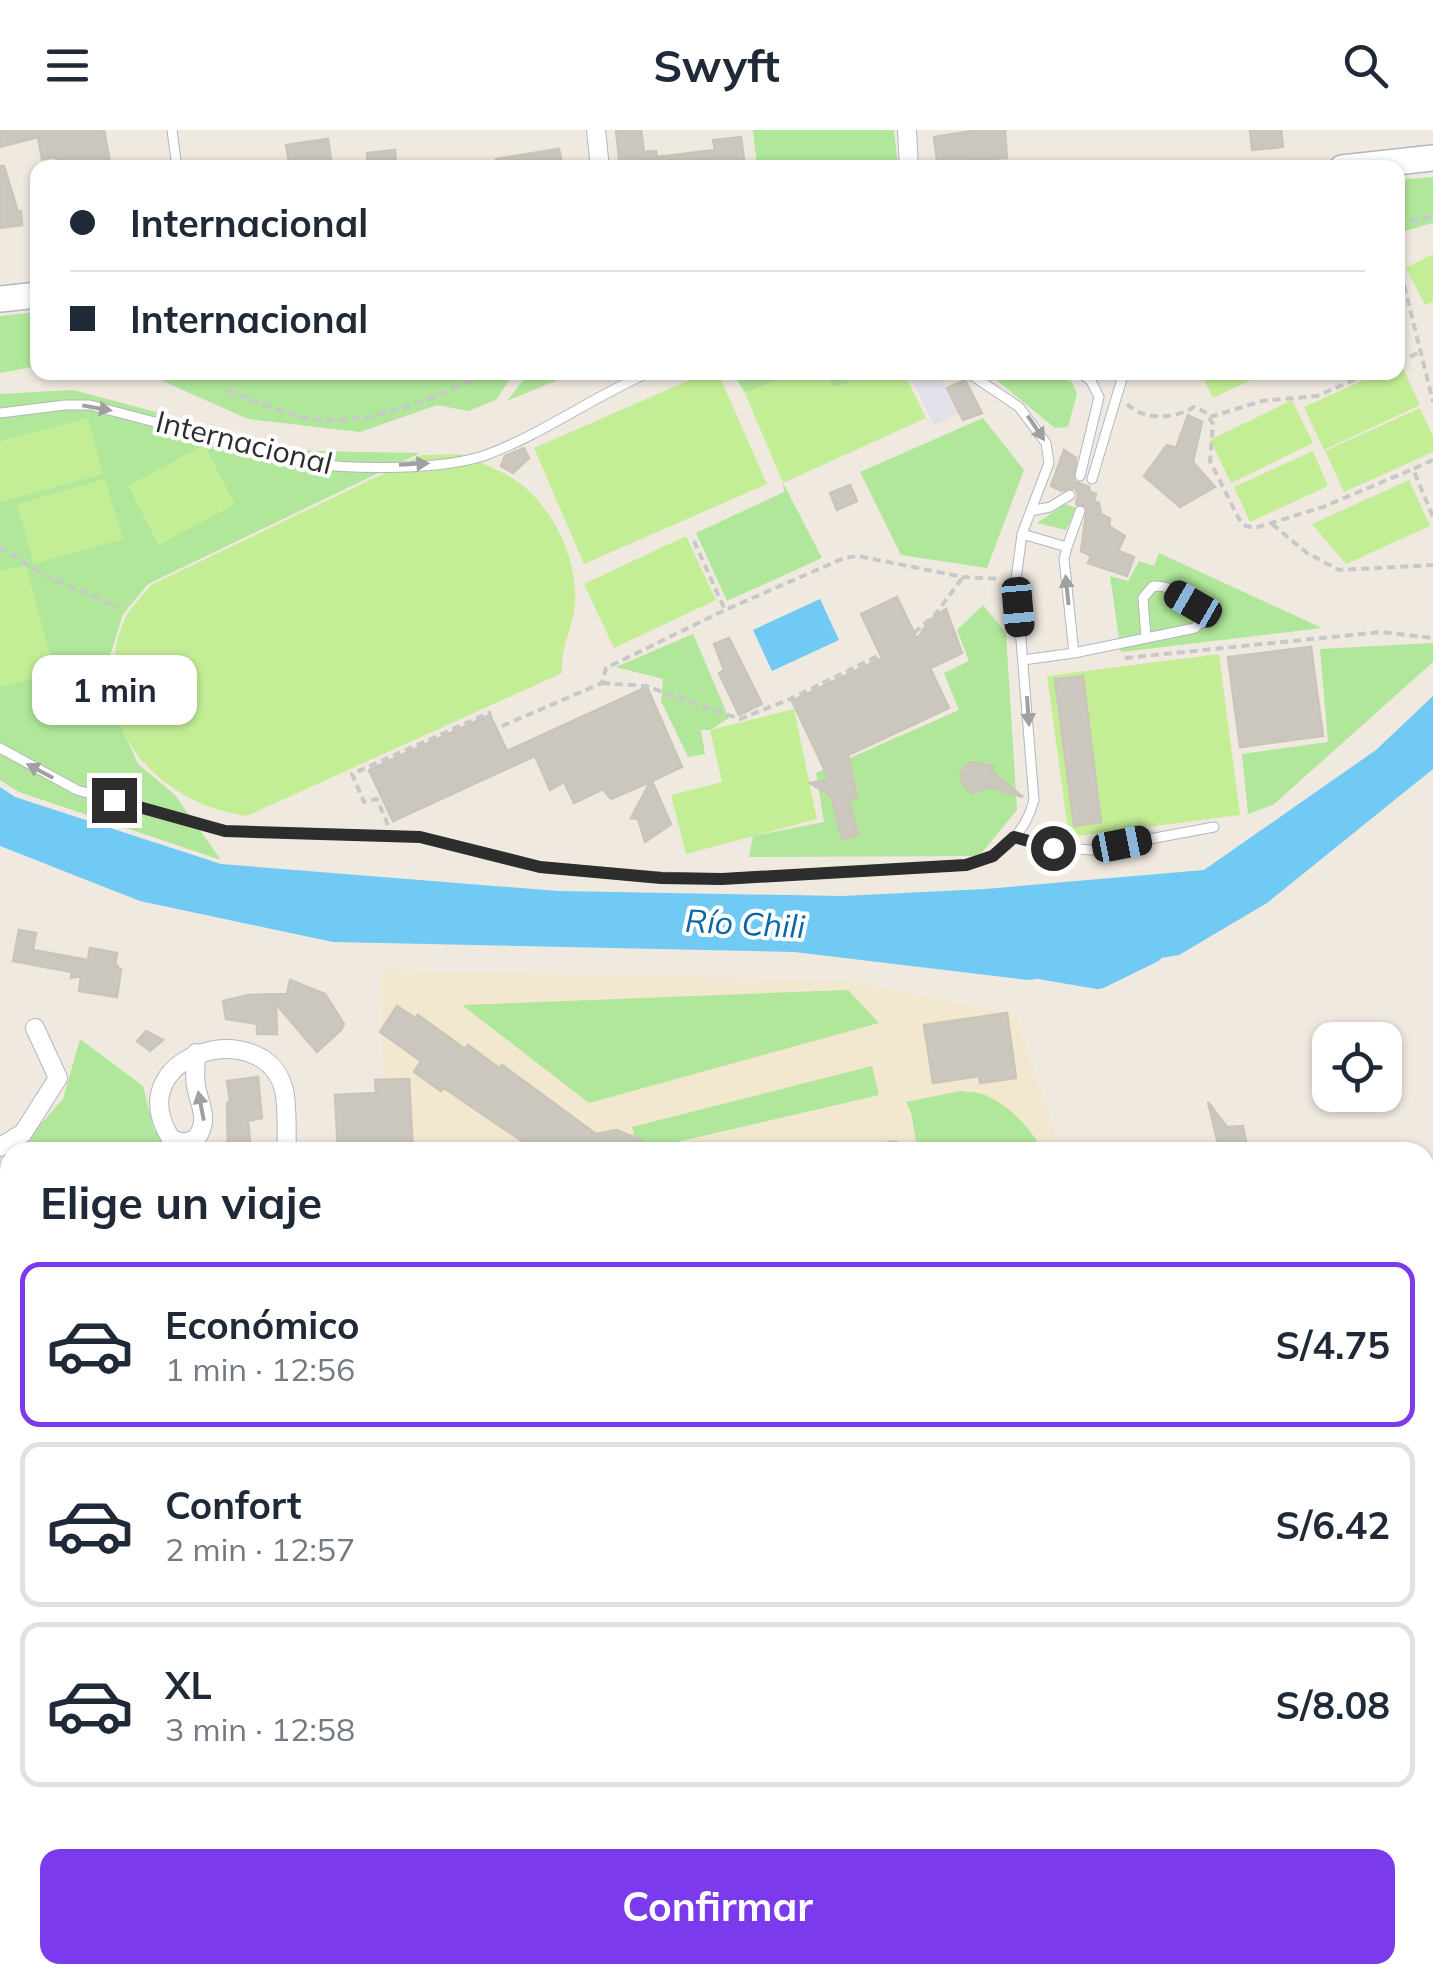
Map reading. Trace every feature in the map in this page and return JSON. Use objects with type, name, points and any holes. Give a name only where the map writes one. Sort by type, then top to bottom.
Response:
[{"type":"street","points":[[596,130],[599,160]]},
{"type":"street","points":[[908,130],[908,160]]},
{"type":"street","points":[[1405,161],[1433,158]]},
{"type":"street","points":[[0,299],[30,296]]},
{"type":"street","points":[[8,1142],[22,1133],[58,1078],[36,1028]]},
{"type":"street","points":[[180,1142],[171,1139],[162,1124],[158,1108],[162,1086],[176,1068],[196,1053],[209,1049],[238,1050],[256,1056],[272,1068],[284,1088],[287,1142]]},
{"type":"street","points":[[187,1142],[196,1140],[204,1128],[204,1109],[195,1084],[196,1053]]},
{"type":"lane","points":[[172,130],[176,160]]},
{"type":"lane","name":"Internacional","points":[[0,413],[90,405],[296,460],[344,468],[459,462],[508,446],[635,380]]},
{"type":"lane","points":[[0,748],[76,790],[225,831],[420,837],[540,867],[722,879],[966,865],[993,856],[1014,837],[1030,814],[1034,800],[1016,579],[1022,534],[1049,463],[1046,443],[1019,407],[979,380]]},
{"type":"lane","points":[[1080,476],[1098,404],[1098,391],[1088,380]]},
{"type":"lane","points":[[1092,480],[1121,380]]},
{"type":"lane","points":[[1098,391],[1118,389]]},
{"type":"lane","points":[[1031,511],[1050,508],[1070,494]]},
{"type":"lane","points":[[1074,653],[1064,560],[1080,511]]},
{"type":"lane","points":[[1022,534],[1067,546]]},
{"type":"lane","points":[[1024,660],[1074,653],[1195,628],[1200,623],[1198,610],[1164,586],[1153,586],[1143,598],[1146,638]]},
{"type":"lane","points":[[1014,837],[1053,848],[1091,850],[1214,826]]},
{"type":"path","points":[[1405,224],[1433,216]]},
{"type":"path","points":[[1405,293],[1433,402]]},
{"type":"path","points":[[1405,359],[1418,353]]},
{"type":"path","points":[[227,390],[308,418],[336,419],[411,405],[472,380]]},
{"type":"path","points":[[1210,418],[1262,401],[1317,396],[1354,380]]},
{"type":"path","points":[[1118,389],[1135,412],[1174,416],[1194,408],[1210,418],[1210,461],[1246,526],[1272,524],[1323,507],[1433,460]]},
{"type":"path","points":[[1413,470],[1433,517]]},
{"type":"path","points":[[1272,524],[1333,568],[1433,565]]},
{"type":"path","points":[[694,540],[724,610]]},
{"type":"path","points":[[0,548],[40,573],[119,608]]},
{"type":"path","points":[[602,683],[606,668],[724,610],[850,556],[888,560],[962,577],[1016,579]]},
{"type":"path","points":[[914,633],[935,615],[962,577]]},
{"type":"path","points":[[1114,644],[1116,659],[1381,632],[1433,638]]},
{"type":"path","points":[[502,726],[602,683],[646,686],[740,718],[790,699],[880,655]]},
{"type":"path","points":[[392,836],[377,798],[364,802],[352,774],[491,712]]},
{"type":"shaded area","points":[[912,380],[942,380],[959,413],[934,425]]},
{"type":"shaded area","points":[[379,970],[849,981],[1016,1015],[1055,1142],[388,1142]]},
{"type":"green space","points":[[753,130],[894,130],[897,160],[756,160]]},
{"type":"green space","points":[[1433,177],[1433,223],[1405,231],[1405,179]]},
{"type":"green space","points":[[1433,254],[1433,302],[1425,305],[1406,268]]},
{"type":"green space","points":[[30,313],[30,367],[0,373],[0,316]]},
{"type":"green space","points":[[1405,373],[1420,405],[1324,450],[1304,407],[1364,380],[1405,380]]},
{"type":"green space","points":[[160,380],[509,380],[496,400],[468,411],[437,405],[360,432],[248,419]]},
{"type":"green space","points":[[523,380],[558,380],[507,401]]},
{"type":"green space","points":[[690,380],[721,380],[767,484],[584,564],[534,448]]},
{"type":"green space","points":[[737,380],[778,380],[745,393]]},
{"type":"green space","points":[[778,380],[829,380],[833,387],[855,380],[907,380],[926,418],[783,483],[745,393]]},
{"type":"green space","points":[[829,380],[855,380],[833,387]]},
{"type":"green space","points":[[997,380],[1072,382],[1077,394],[1068,427],[1055,428]]},
{"type":"green space","points":[[1204,380],[1251,380],[1213,398]]},
{"type":"green space","points":[[73,390],[171,416],[252,445],[420,453],[148,584],[123,614],[110,656],[110,702],[138,764],[175,795],[221,860],[19,792],[0,780],[0,394]]},
{"type":"green space","points":[[1292,400],[1313,443],[1231,483],[1210,440]]},
{"type":"green space","points":[[1420,408],[1433,436],[1433,452],[1344,492],[1325,451]]},
{"type":"green space","points":[[88,418],[103,474],[0,502],[0,441]]},
{"type":"green space","points":[[983,418],[1024,470],[987,568],[901,555],[860,472]]},
{"type":"green space","points":[[204,445],[235,504],[159,545],[128,486]]},
{"type":"green space","points":[[1313,451],[1328,486],[1250,522],[1234,487]]},
{"type":"green space","points":[[461,454],[522,485],[549,515],[564,543],[573,573],[575,604],[562,673],[247,816],[195,801],[152,771],[122,728],[113,675],[124,622],[151,585],[422,455]]},
{"type":"green space","points":[[105,479],[123,539],[34,564],[17,504]]},
{"type":"green space","points":[[1409,480],[1430,526],[1346,564],[1312,524]]},
{"type":"green space","points":[[783,483],[822,558],[727,601],[696,533],[784,492]]},
{"type":"green space","points":[[1065,504],[1076,508],[1066,530],[1037,523]]},
{"type":"green space","points":[[686,536],[716,600],[614,648],[584,584]]},
{"type":"green space","points":[[1159,553],[1322,628],[1121,652],[1110,576],[1128,581],[1139,561],[1154,566]]},
{"type":"green space","points":[[26,566],[55,673],[0,687],[0,571]]},
{"type":"green space","points":[[983,605],[1006,633],[1017,810],[979,856],[749,857],[753,836],[824,822],[816,773],[959,710],[944,673],[969,661],[957,630]]},
{"type":"green space","points":[[693,634],[729,718],[710,730],[701,730],[705,754],[688,757],[661,701],[663,679],[616,667]]},
{"type":"green space","points":[[1433,643],[1433,662],[1273,805],[1248,814],[1242,754],[1328,742],[1320,649]]},
{"type":"green space","points":[[1219,654],[1240,815],[1069,837],[1047,676]]},
{"type":"green space","points":[[794,709],[817,819],[686,854],[671,795],[722,782],[710,730]]},
{"type":"green space","points":[[848,990],[879,1023],[589,1103],[462,1005]]},
{"type":"green space","points":[[80,1039],[143,1086],[154,1131],[183,1142],[25,1142],[63,1099]]},
{"type":"green space","points":[[872,1066],[879,1095],[677,1142],[636,1142],[632,1127]]},
{"type":"green space","points":[[960,1091],[982,1094],[1002,1104],[1037,1142],[916,1142],[906,1102]]},
{"type":"water","points":[[820,599],[839,640],[772,671],[753,630]]},
{"type":"water","points":[[1433,696],[1433,769],[1267,903],[1179,955],[1029,980],[794,952],[333,942],[140,901],[0,846],[0,787],[15,797],[221,864],[558,891],[842,896],[985,889],[1204,870],[1376,750]]},
{"type":"building","points":[[0,130],[104,130],[110,160],[42,159],[38,137],[0,147]]},
{"type":"building","points":[[616,130],[641,130],[644,152],[656,151],[657,157],[715,150],[713,140],[741,137],[744,160],[619,160]]},
{"type":"building","points":[[1005,130],[1007,158],[937,160],[934,137]]},
{"type":"building","points":[[1250,130],[1281,130],[1283,147],[1252,150]]},
{"type":"building","points":[[328,139],[331,160],[289,160],[286,145]]},
{"type":"building","points":[[559,149],[561,160],[496,160]]},
{"type":"building","points":[[395,150],[396,160],[367,160],[367,153]]},
{"type":"building","points":[[0,166],[4,166],[18,212],[21,211],[22,225],[0,228]]},
{"type":"building","points":[[965,380],[982,413],[963,420],[947,388]]},
{"type":"building","points":[[1188,415],[1202,422],[1193,462],[1215,487],[1180,507],[1144,476],[1167,445],[1176,448]]},
{"type":"building","points":[[524,448],[529,458],[513,473],[501,466],[505,456]]},
{"type":"building","points":[[1064,450],[1076,458],[1074,481],[1096,494],[1094,501],[1099,503],[1101,514],[1110,519],[1109,526],[1125,536],[1118,551],[1134,557],[1127,576],[1088,563],[1091,556],[1081,551],[1087,507],[1076,504],[1075,488],[1061,491],[1051,486]]},
{"type":"building","points":[[850,485],[857,501],[837,510],[830,493]]},
{"type":"building","points":[[897,597],[917,639],[930,620],[946,609],[962,653],[930,668],[949,708],[848,755],[857,798],[849,800],[858,835],[842,839],[831,796],[810,783],[829,779],[792,701],[882,658],[861,614]]},
{"type":"building","points":[[729,638],[762,704],[739,715],[719,673],[724,670],[714,644]]},
{"type":"building","points":[[1311,647],[1323,736],[1240,747],[1228,657]]},
{"type":"building","points":[[1083,676],[1101,822],[1074,826],[1055,679]]},
{"type":"building","points":[[647,687],[682,767],[652,781],[671,824],[645,842],[638,819],[631,818],[650,782],[611,799],[603,789],[574,803],[564,782],[550,790],[535,756],[393,821],[369,770],[490,715],[507,751]]},
{"type":"building","points":[[970,762],[993,766],[991,771],[1023,797],[989,787],[973,793],[964,786],[960,773]]},
{"type":"building","points":[[19,930],[36,933],[33,950],[88,960],[90,948],[117,953],[115,966],[119,966],[114,968],[121,969],[117,997],[79,991],[81,976],[71,978],[72,972],[13,961]]},
{"type":"building","points":[[290,980],[325,994],[344,1024],[317,1052],[276,1004],[277,1034],[257,1034],[257,1024],[226,1019],[223,1001],[249,995],[287,994]]},
{"type":"building","points":[[397,1006],[415,1018],[418,1015],[465,1049],[468,1045],[499,1068],[502,1065],[596,1134],[616,1130],[642,1140],[523,1142],[414,1072],[421,1061],[380,1032]]},
{"type":"building","points":[[1007,1013],[1016,1078],[980,1083],[979,1076],[933,1083],[924,1025]]},
{"type":"building","points":[[146,1031],[163,1040],[150,1051],[137,1041]]},
{"type":"building","points":[[258,1077],[262,1118],[248,1121],[250,1142],[228,1142],[227,1081]]},
{"type":"building","points":[[409,1079],[412,1142],[337,1142],[335,1095],[376,1093],[375,1080]]},
{"type":"building","points":[[1208,1102],[1227,1127],[1243,1126],[1246,1142],[1218,1142]]},
{"type":"waterway","name":"Río Chili","points":[[1045,964],[1098,973],[1149,948]]},
{"type":"route","points":[[114,800],[225,831],[420,837],[540,867],[661,878],[722,879],[966,865],[993,856],[1014,837],[1053,848]]}]
